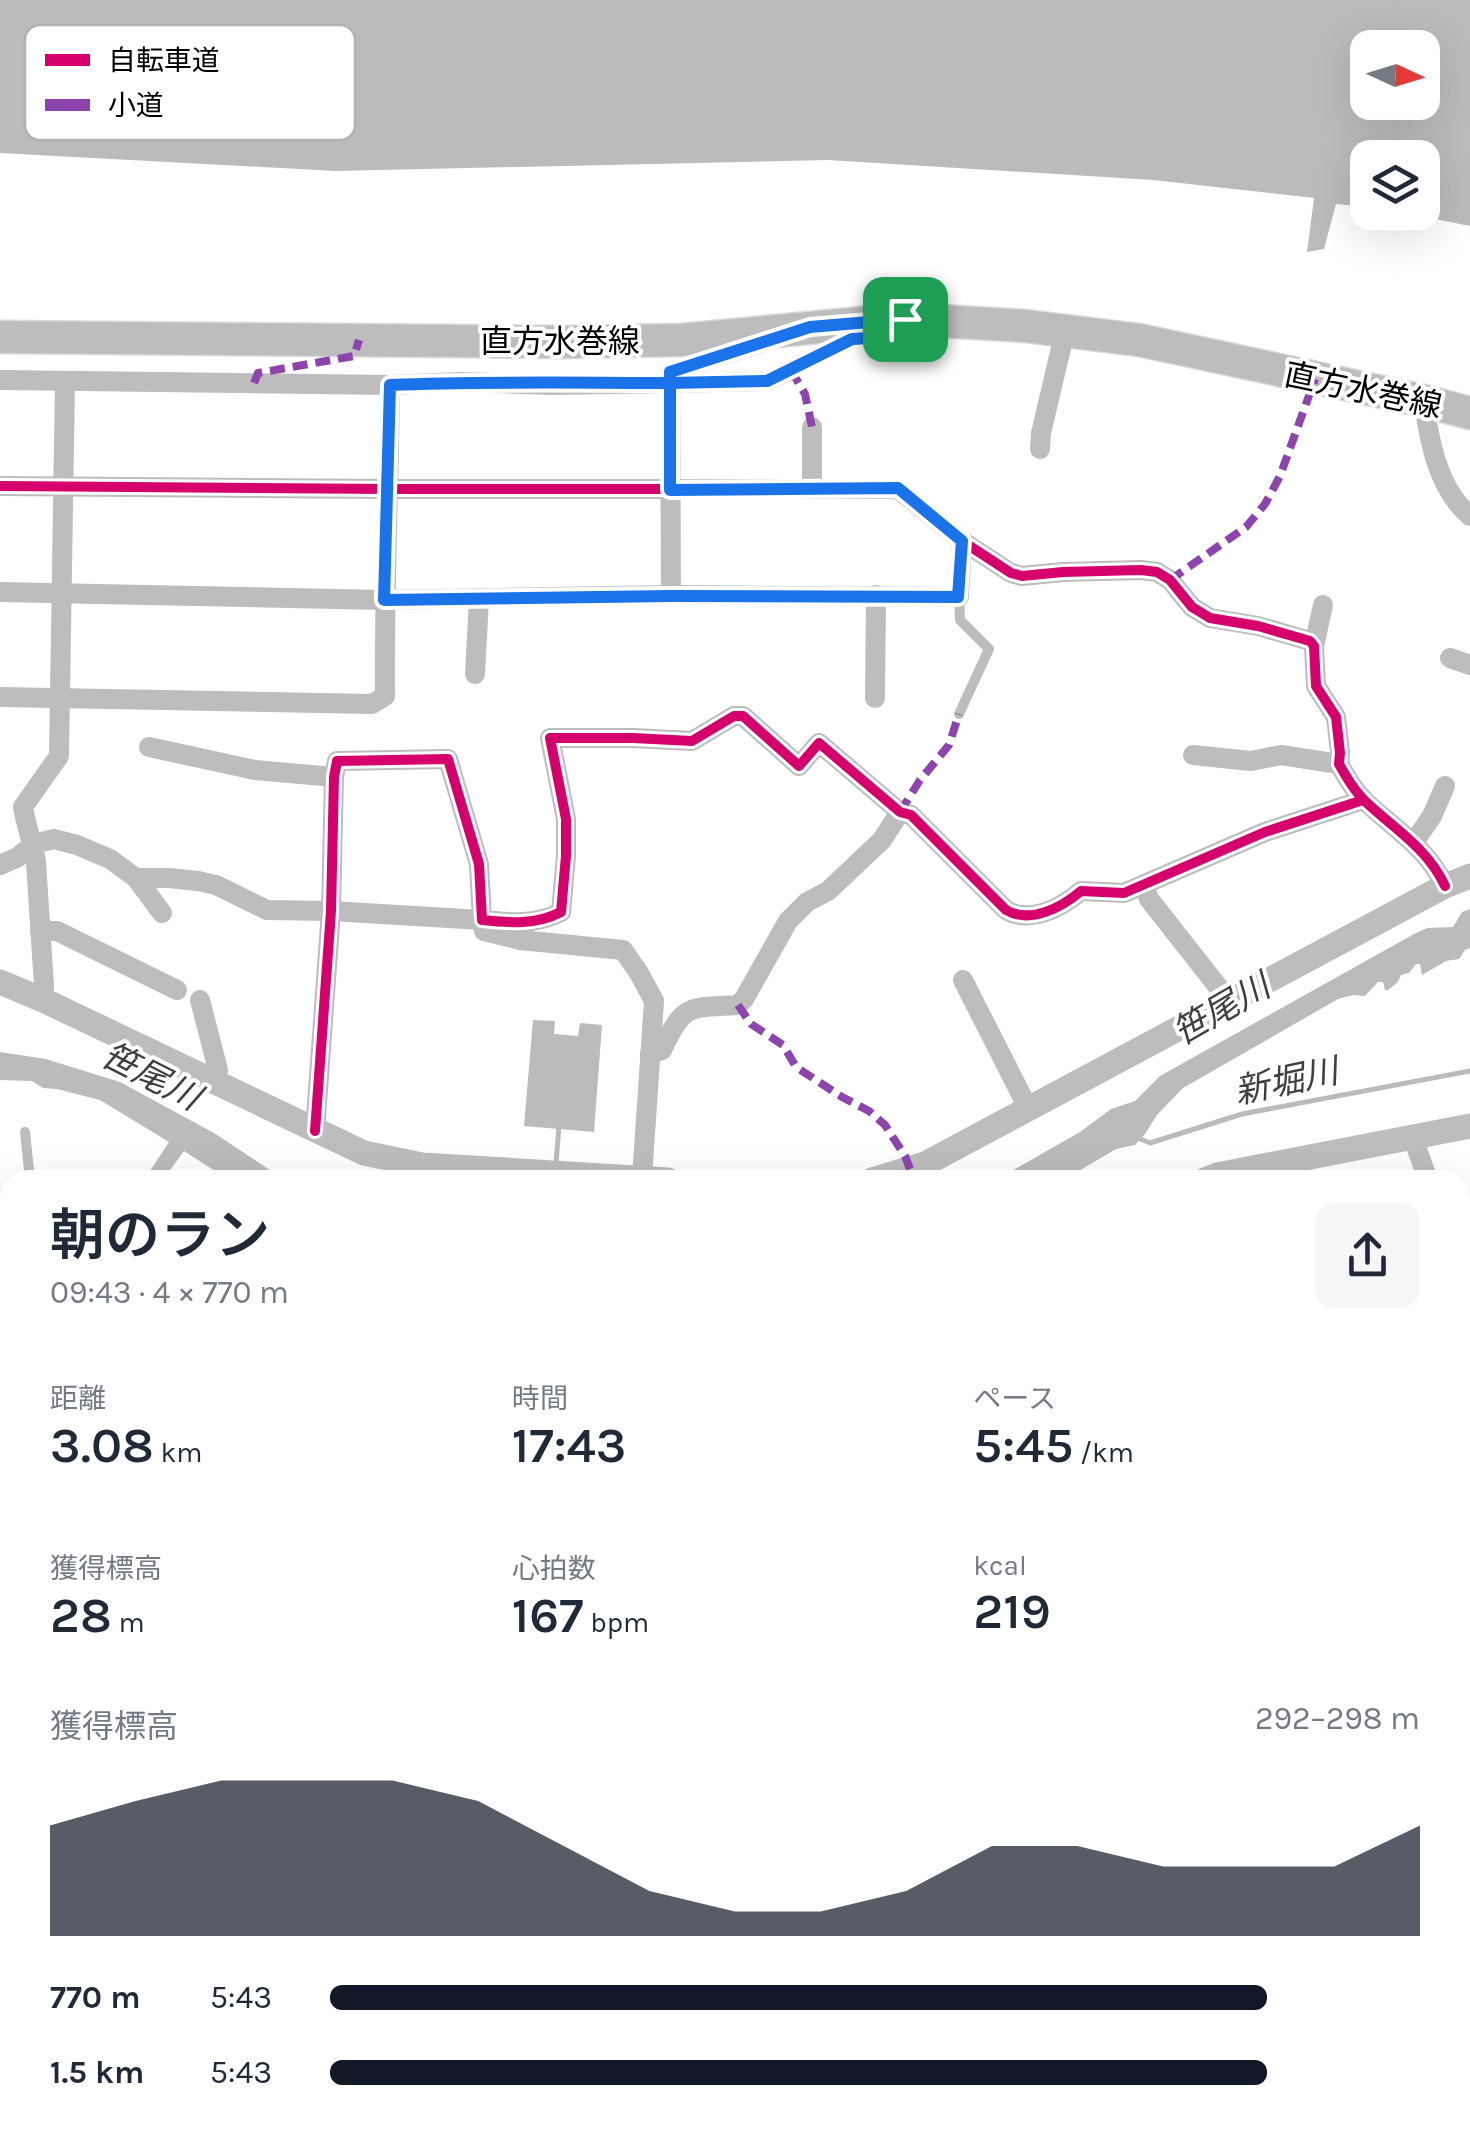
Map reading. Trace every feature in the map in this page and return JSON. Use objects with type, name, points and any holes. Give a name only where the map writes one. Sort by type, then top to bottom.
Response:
[{"type":"main road","name":"直方水巻線","points":[[0,337],[681,340],[905,319],[1139,340],[1470,414]]},
{"type":"street","points":[[671,596],[670,372],[810,327]]},
{"type":"street","points":[[1040,449],[1065,331]]},
{"type":"street","points":[[0,380],[390,385],[670,383],[767,381],[791,370]]},
{"type":"street","points":[[43,1000],[33,844],[23,806],[59,756],[64,382]]},
{"type":"street","points":[[0,698],[372,704],[385,696],[390,385]]},
{"type":"street","points":[[1424,402],[1441,476],[1470,516]]},
{"type":"street","points":[[812,427],[812,488]]},
{"type":"street","points":[[0,486],[898,488],[962,541],[1011,573],[1022,576],[1157,572],[1170,580],[1192,608],[1210,618],[1288,634],[1314,646]]},
{"type":"street","points":[[0,592],[384,600],[958,597],[962,541]]},
{"type":"street","points":[[874,698],[876,595]]},
{"type":"street","points":[[475,674],[479,599]]},
{"type":"street","points":[[1323,606],[1314,646],[1316,686],[1336,717],[1338,764]]},
{"type":"street","points":[[136,878],[198,880],[267,910],[522,924],[552,916],[561,912],[566,819],[550,738],[692,741],[734,716],[743,716],[798,766],[819,743],[900,812],[911,814],[1017,917],[1032,916],[1082,892],[1124,894],[1265,832],[1364,800]]},
{"type":"street","points":[[150,747],[255,770],[334,777]]},
{"type":"street","points":[[1192,755],[1251,761],[1281,755],[1338,764],[1364,800],[1414,842],[1438,870],[1445,886]]},
{"type":"street","points":[[315,1132],[337,761],[448,759],[479,864],[484,931],[520,940],[623,950],[654,1001],[643,1170]]},
{"type":"street","points":[[1414,842],[1432,816],[1444,786]]},
{"type":"street","points":[[0,806],[23,806]]},
{"type":"street","points":[[650,1054],[662,1050],[684,1013],[738,1005],[788,921],[806,902],[828,891],[882,840],[900,812]]},
{"type":"street","points":[[0,865],[33,844],[54,839],[77,845],[110,859],[136,878],[162,913]]},
{"type":"street","points":[[905,1170],[925,1164],[1029,1110],[1470,876]]},
{"type":"street","points":[[1144,885],[1149,899],[1230,1002]]},
{"type":"street","points":[[40,932],[57,931],[177,990]]},
{"type":"street","points":[[963,980],[1029,1110]]},
{"type":"street","points":[[0,982],[364,1154],[422,1165],[501,1170]]},
{"type":"street","points":[[200,1000],[218,1070],[213,1082]]},
{"type":"street","points":[[1243,1170],[1470,1126]]},
{"type":"street","points":[[1413,1138],[1424,1170]]},
{"type":"lane","points":[[791,370],[852,339],[904,336],[905,319]]},
{"type":"lane","points":[[958,597],[960,620],[989,649],[959,714]]},
{"type":"lane","points":[[25,1132],[29,1170]]},
{"type":"shaded area","points":[[0,0],[1470,0],[1470,226],[1440,220],[1440,140],[1350,140],[1350,205],[1336,204],[1324,249],[1307,252],[1314,198],[1153,180],[828,160],[336,171],[0,153]]},
{"type":"shaded area","points":[[1470,909],[1470,948],[1459,959],[1446,961],[1422,975],[1420,964],[1416,964],[1388,990],[1383,982],[1378,982],[1365,996],[1338,999],[1183,1088],[1135,1145],[1116,1149],[1080,1170],[1014,1170],[1080,1132],[1111,1109],[1135,1101],[1160,1076],[1414,934],[1427,928],[1453,927],[1462,912]]},
{"type":"shaded area","points":[[533,1020],[555,1021],[554,1034],[578,1036],[580,1023],[602,1025],[594,1132],[524,1126]]},
{"type":"shaded area","points":[[0,1052],[46,1059],[120,1082],[214,1133],[270,1170],[213,1170],[184,1151],[170,1170],[151,1170],[169,1142],[100,1100],[43,1088],[32,1081],[0,1080]]},
{"type":"waterway","name":"新堀川","points":[[1138,1138],[1150,1143],[1242,1114],[1470,1071]]},
{"type":"waterway","points":[[556,1163],[559,1126]]},
{"type":"marked path","points":[[254,383],[258,373],[354,356],[359,340]]},
{"type":"marked path","points":[[791,370],[805,394],[812,427]]},
{"type":"marked path","points":[[1170,580],[1246,527],[1265,504],[1280,476],[1315,379]]},
{"type":"marked path","points":[[900,812],[949,745],[959,714]]},
{"type":"marked path","points":[[738,1005],[751,1024],[783,1045],[796,1067],[885,1125],[910,1169]]},
{"type":"cycle path","points":[[0,486],[898,489],[962,541],[1011,573],[1022,576],[1157,572],[1170,580],[1192,607],[1210,618],[1310,641],[1314,646],[1316,686],[1336,717],[1339,764],[1359,794],[1420,851],[1445,886]]},
{"type":"cycle path","points":[[315,1131],[337,761],[448,759],[479,864],[482,920],[503,922],[532,921],[561,912],[566,819],[550,738],[692,741],[734,716],[743,716],[799,766],[819,743],[900,812],[911,815],[1006,910],[1025,915],[1055,908],[1081,891],[1124,893],[1265,832],[1363,800]]},
{"type":"route","points":[[905,319],[810,327],[670,372],[670,383],[390,385],[384,600],[958,597],[962,541],[898,488],[670,490],[670,383],[767,381],[852,339],[904,336],[905,319]]},
{"type":"water label","name":"笹尾川","points":[[1221,1009]]},
{"type":"water label","name":"笹尾川","points":[[151,1076]]}]
